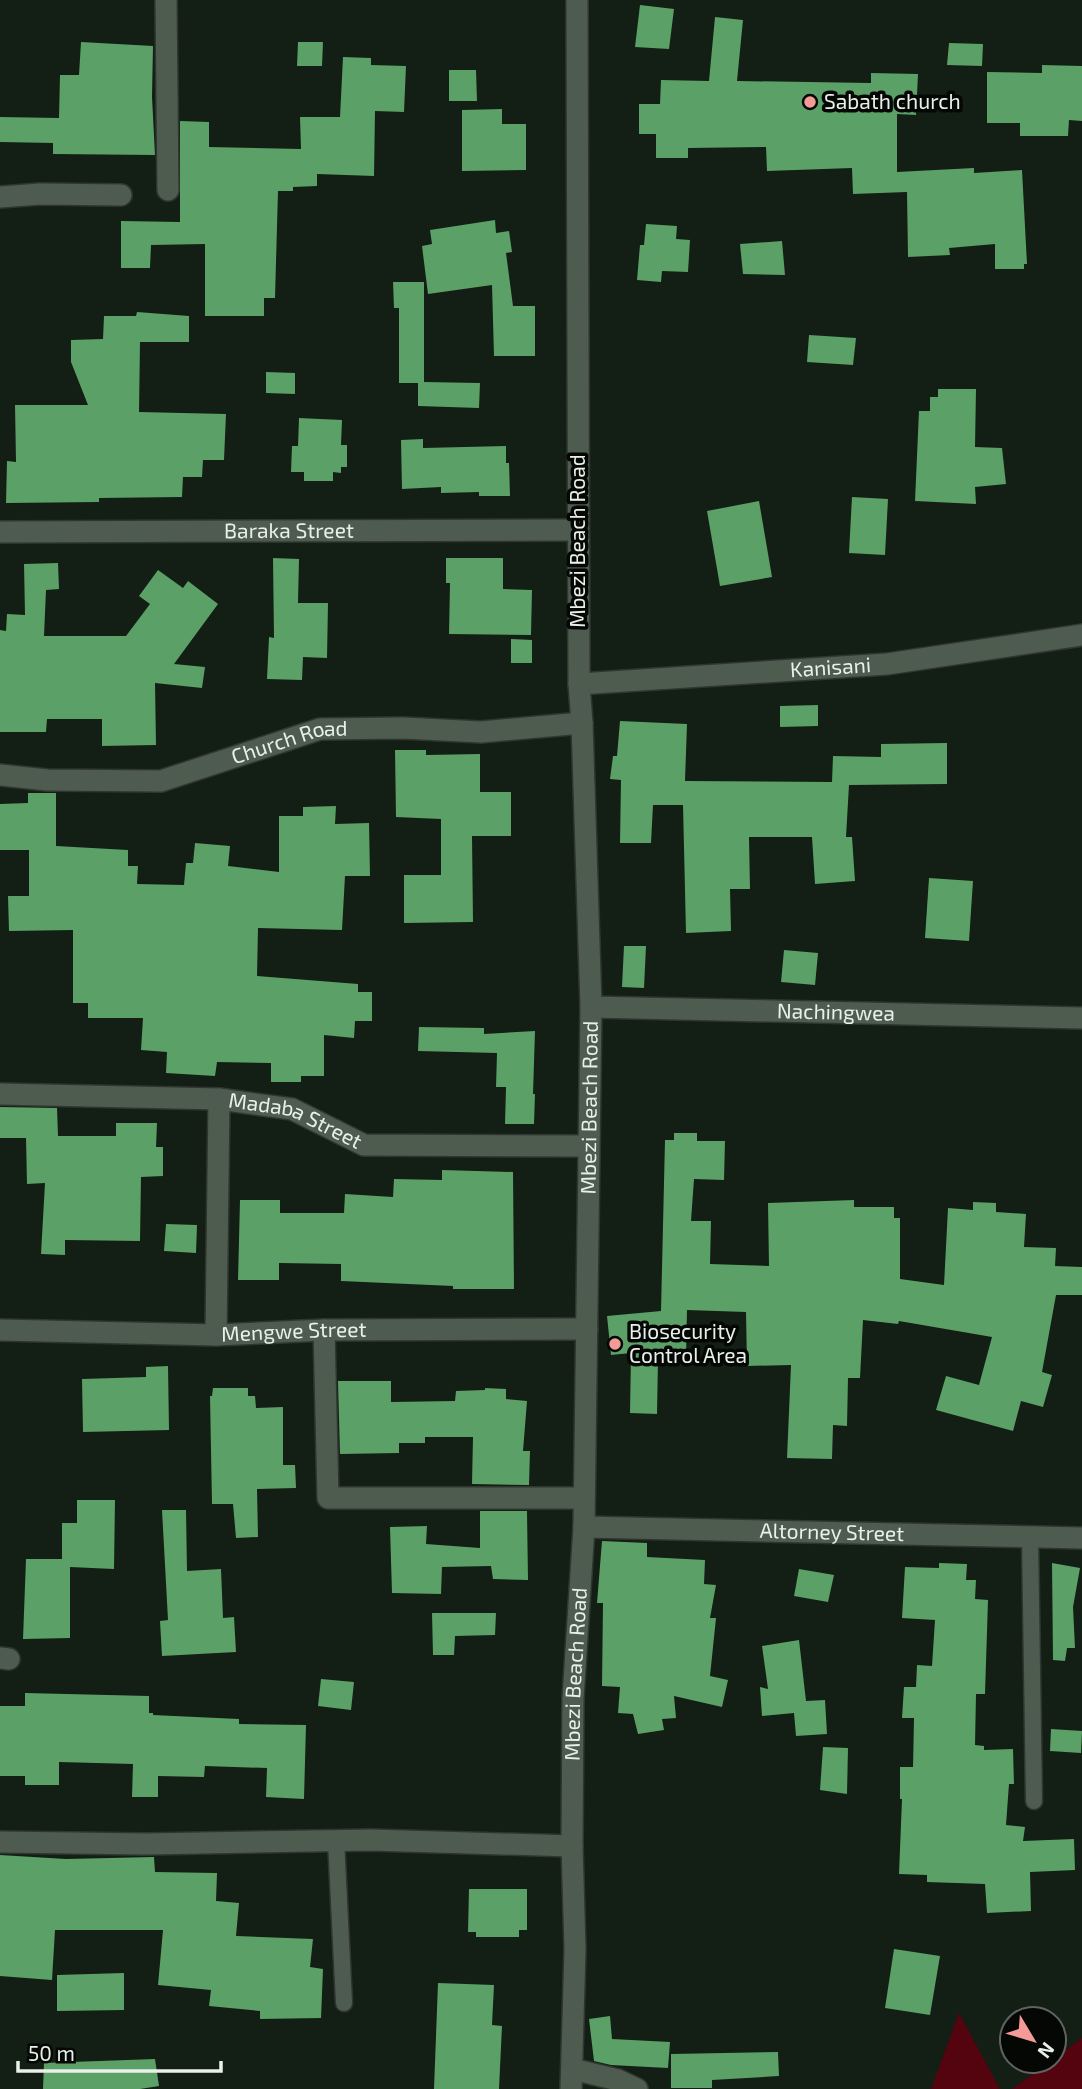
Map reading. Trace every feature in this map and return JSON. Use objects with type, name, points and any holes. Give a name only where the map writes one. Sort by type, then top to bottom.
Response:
[{"type":"street","points":[[166,0],[168,190]]},
{"type":"street","name":"Mbezi Beach Road","points":[[571,2079],[575,1949],[572,1846],[573,1698],[584,1527],[591,1007],[579,684],[577,0]]},
{"type":"street","points":[[0,197],[40,194],[121,195]]},
{"type":"street","name":"Baraka Street","points":[[0,533],[577,530]]},
{"type":"street","name":"Kanisani","points":[[579,684],[887,664],[1082,635]]},
{"type":"street","name":"Church Road","points":[[0,775],[47,780],[161,780],[320,729],[403,728],[481,732],[582,723]]},
{"type":"street","name":"Nachingwea","points":[[591,1007],[1082,1018]]},
{"type":"street","name":"Madaba Street","points":[[0,1094],[219,1099],[292,1109],[364,1145],[588,1146]]},
{"type":"street","points":[[216,1335],[219,1099]]},
{"type":"street","name":"Mengwe Street","points":[[0,1330],[216,1335],[324,1330],[587,1329]]},
{"type":"street","points":[[324,1330],[328,1498],[584,1498]]},
{"type":"street","name":"Altorney Street","points":[[584,1527],[1082,1538]]},
{"type":"street","points":[[0,1842],[146,1844],[336,1840],[572,1846]]},
{"type":"street","points":[[571,2079],[618,2080],[637,2089]]},
{"type":"lane","points":[[1030,1537],[1034,1801]]},
{"type":"lane","points":[[336,1840],[344,2003]]},
{"type":"shaded area","points":[[959,2013],[1000,2089],[931,2089]]},
{"type":"shaded area","points":[[1082,2038],[1082,2089],[1012,2089],[1031,2075],[1068,2075],[1068,2048]]},
{"type":"building","points":[[640,5],[674,9],[669,49],[635,47]]},
{"type":"building","points":[[715,17],[743,20],[737,81],[871,83],[871,73],[918,74],[916,115],[897,114],[897,172],[974,168],[974,173],[1022,170],[1027,264],[1024,264],[1024,269],[995,269],[995,244],[949,248],[950,255],[908,257],[907,192],[853,194],[852,168],[767,171],[766,147],[688,148],[688,158],[656,158],[656,134],[639,134],[639,104],[660,104],[661,80],[709,81]]},
{"type":"building","points":[[81,42],[153,46],[155,155],[53,154],[53,143],[0,142],[0,117],[59,118],[60,75],[79,75]]},
{"type":"building","points":[[298,42],[323,42],[322,66],[297,66]]},
{"type":"building","points":[[949,43],[983,44],[982,66],[947,65]]},
{"type":"building","points":[[343,57],[371,58],[371,65],[406,66],[404,112],[375,111],[374,176],[317,174],[317,186],[278,191],[275,298],[264,298],[264,316],[205,316],[205,244],[151,245],[150,268],[121,268],[121,221],[180,222],[180,121],[209,122],[209,147],[301,149],[300,117],[340,117]]},
{"type":"building","points":[[1042,65],[1082,66],[1082,121],[1069,120],[1068,136],[1020,136],[1020,123],[987,123],[987,72],[1042,73]]},
{"type":"building","points":[[449,70],[476,70],[477,101],[449,101]]},
{"type":"building","points":[[502,109],[502,124],[526,124],[526,170],[462,171],[462,110]]},
{"type":"building","points":[[495,220],[496,233],[509,231],[512,252],[506,253],[513,306],[535,306],[535,356],[494,356],[492,285],[428,294],[422,246],[432,244],[430,230]]},
{"type":"building","points":[[646,224],[677,226],[676,239],[690,240],[688,272],[662,271],[661,282],[637,280],[640,245],[644,245]]},
{"type":"building","points":[[782,241],[785,275],[743,274],[740,244]]},
{"type":"building","points":[[393,282],[424,282],[424,382],[480,383],[479,408],[418,406],[418,383],[399,383],[399,308],[394,308]]},
{"type":"building","points":[[137,312],[189,316],[189,342],[140,342],[139,412],[226,414],[224,460],[203,460],[202,477],[183,477],[182,497],[99,498],[99,502],[6,503],[7,461],[16,462],[15,405],[88,405],[71,362],[71,340],[103,339],[104,316],[136,316]]},
{"type":"building","points":[[809,335],[856,338],[853,365],[807,362]]},
{"type":"building","points":[[266,372],[295,373],[295,394],[266,393]]},
{"type":"building","points":[[938,389],[976,389],[975,447],[1002,448],[1006,484],[975,487],[976,504],[915,501],[919,411],[930,411],[930,397],[938,397]]},
{"type":"building","points":[[299,418],[342,420],[341,445],[347,445],[347,467],[341,467],[341,473],[333,472],[333,481],[304,481],[304,472],[291,472],[292,446],[298,446]]},
{"type":"building","points":[[423,439],[423,448],[506,446],[510,496],[479,496],[479,492],[441,493],[441,487],[402,489],[401,440]]},
{"type":"building","points":[[852,497],[888,499],[885,555],[849,553]]},
{"type":"building","points":[[759,501],[772,577],[720,586],[707,511]]},
{"type":"building","points":[[273,558],[299,559],[298,603],[328,603],[327,658],[303,657],[302,680],[267,679],[269,637],[274,638]]},
{"type":"building","points":[[446,558],[503,558],[503,589],[532,590],[531,635],[449,634],[450,583],[446,583]]},
{"type":"building","points":[[58,563],[59,589],[46,590],[44,636],[126,636],[150,604],[139,596],[158,570],[183,588],[188,581],[218,604],[174,664],[205,667],[202,688],[155,683],[156,745],[102,746],[102,719],[47,719],[46,732],[0,732],[0,630],[6,631],[7,614],[25,615],[24,564]]},
{"type":"building","points":[[511,639],[532,640],[532,663],[511,663]]},
{"type":"building","points":[[818,705],[818,726],[780,727],[780,706]]},
{"type":"building","points":[[620,721],[687,724],[685,781],[832,782],[833,756],[881,757],[881,744],[947,743],[947,784],[849,785],[846,837],[852,837],[855,881],[815,884],[812,837],[749,837],[750,889],[730,889],[731,931],[686,933],[683,805],[653,805],[651,843],[620,843],[621,780],[610,779],[613,756],[617,756]]},
{"type":"building","points":[[395,750],[426,750],[426,755],[480,754],[480,792],[511,792],[511,836],[472,836],[473,922],[404,923],[404,875],[441,875],[441,819],[396,817]]},
{"type":"building","points":[[28,793],[56,793],[56,846],[128,850],[128,866],[138,866],[137,884],[184,885],[186,863],[193,863],[195,843],[230,846],[228,866],[279,872],[279,816],[303,816],[303,807],[336,806],[335,824],[369,823],[370,876],[345,876],[342,930],[258,928],[257,976],[358,984],[358,992],[372,992],[372,1021],[355,1021],[354,1038],[324,1035],[324,1076],[301,1076],[301,1082],[271,1082],[271,1063],[217,1062],[215,1076],[166,1073],[167,1052],[141,1050],[143,1018],[88,1018],[88,1003],[73,1003],[73,930],[9,931],[8,896],[29,896],[29,850],[0,850],[0,804],[28,803]]},
{"type":"building","points":[[929,878],[973,881],[969,941],[925,938]]},
{"type":"building","points":[[624,946],[646,946],[644,988],[622,987]]},
{"type":"building","points":[[784,950],[818,953],[815,985],[781,982]]},
{"type":"building","points":[[419,1027],[484,1028],[484,1034],[535,1031],[534,1124],[505,1124],[506,1087],[496,1087],[497,1053],[418,1051]]},
{"type":"building","points":[[0,1107],[57,1108],[58,1136],[116,1136],[116,1123],[157,1123],[156,1147],[163,1147],[163,1176],[141,1177],[140,1241],[65,1240],[65,1255],[41,1254],[45,1183],[27,1184],[26,1138],[0,1138]]},
{"type":"building","points":[[674,1133],[697,1133],[697,1141],[725,1141],[724,1180],[694,1179],[691,1221],[711,1221],[710,1264],[769,1266],[768,1203],[854,1200],[854,1207],[894,1207],[894,1218],[900,1218],[900,1279],[944,1285],[948,1208],[973,1210],[973,1202],[996,1203],[996,1212],[1026,1214],[1024,1247],[1056,1248],[1055,1266],[1082,1267],[1082,1295],[1056,1295],[1042,1372],[1052,1375],[1043,1407],[1021,1401],[1013,1431],[936,1410],[946,1376],[979,1385],[992,1337],[899,1321],[898,1324],[863,1320],[860,1378],[848,1378],[847,1426],[833,1425],[832,1459],[787,1458],[791,1365],[747,1366],[746,1312],[687,1310],[686,1360],[658,1360],[657,1414],[630,1413],[631,1353],[611,1355],[607,1316],[661,1311],[665,1140],[674,1140]]},
{"type":"building","points":[[442,1170],[513,1172],[514,1289],[453,1289],[453,1286],[341,1281],[341,1264],[279,1263],[279,1280],[238,1280],[240,1200],[280,1200],[280,1213],[344,1213],[345,1194],[393,1197],[394,1179],[442,1180]]},
{"type":"building","points":[[166,1224],[197,1225],[196,1253],[164,1251]]},
{"type":"building","points":[[168,1366],[169,1430],[83,1432],[82,1379],[146,1377],[146,1367]]},
{"type":"building","points":[[338,1381],[391,1381],[391,1402],[455,1401],[456,1391],[506,1389],[506,1399],[527,1401],[523,1451],[530,1451],[529,1485],[472,1484],[473,1437],[425,1437],[425,1443],[399,1443],[399,1453],[340,1454]]},
{"type":"building","points":[[213,1388],[248,1388],[248,1396],[255,1396],[256,1408],[283,1407],[283,1465],[295,1465],[296,1488],[257,1489],[258,1537],[236,1538],[233,1504],[212,1504],[210,1396]]},
{"type":"building","points":[[77,1500],[115,1500],[114,1569],[70,1567],[70,1638],[23,1639],[26,1559],[62,1559],[62,1523],[77,1523]]},
{"type":"building","points":[[162,1510],[186,1510],[187,1571],[221,1569],[223,1618],[234,1617],[236,1652],[162,1656],[160,1621],[168,1620]]},
{"type":"building","points":[[480,1511],[527,1511],[528,1580],[493,1579],[491,1566],[442,1567],[441,1594],[392,1593],[390,1527],[427,1526],[426,1544],[480,1548]]},
{"type":"building","points":[[602,1541],[647,1543],[647,1557],[705,1560],[704,1584],[716,1585],[710,1618],[716,1618],[710,1676],[728,1680],[722,1707],[674,1696],[676,1718],[662,1719],[664,1730],[638,1734],[633,1714],[618,1713],[620,1687],[602,1686],[603,1603],[597,1603]]},
{"type":"building","points":[[939,1563],[967,1564],[966,1580],[976,1580],[975,1599],[988,1600],[985,1694],[976,1694],[975,1745],[984,1746],[984,1750],[1013,1749],[1014,1784],[1009,1784],[1006,1825],[1025,1827],[1023,1841],[1074,1839],[1075,1870],[1030,1872],[1031,1911],[987,1913],[985,1884],[927,1882],[927,1875],[899,1874],[902,1799],[900,1767],[913,1767],[914,1718],[902,1718],[904,1687],[916,1687],[917,1665],[932,1666],[935,1620],[902,1618],[905,1567],[939,1568]]},
{"type":"building","points":[[1052,1563],[1080,1568],[1073,1607],[1075,1648],[1067,1648],[1065,1661],[1053,1660]]},
{"type":"building","points":[[799,1569],[834,1575],[828,1602],[794,1596]]},
{"type":"building","points":[[432,1613],[496,1613],[495,1635],[455,1636],[454,1655],[433,1655]]},
{"type":"building","points":[[799,1640],[806,1701],[825,1700],[827,1734],[796,1736],[794,1713],[762,1716],[760,1687],[768,1689],[762,1646]]},
{"type":"building","points":[[321,1679],[354,1682],[351,1710],[318,1706]]},
{"type":"building","points":[[25,1693],[149,1696],[149,1713],[153,1715],[239,1719],[239,1724],[306,1725],[304,1799],[266,1797],[267,1768],[205,1766],[204,1777],[158,1776],[158,1797],[132,1797],[133,1764],[59,1762],[59,1785],[25,1785],[25,1776],[0,1776],[0,1706],[25,1706]]},
{"type":"building","points":[[1051,1729],[1082,1731],[1081,1753],[1050,1751]]},
{"type":"building","points":[[823,1747],[848,1748],[847,1794],[820,1790]]},
{"type":"building","points":[[0,1855],[66,1859],[154,1857],[155,1872],[217,1873],[216,1901],[239,1903],[236,1936],[313,1939],[310,1967],[323,1969],[321,2018],[260,2019],[260,2011],[209,2006],[211,1990],[158,1985],[163,1930],[55,1930],[52,1980],[0,1976]]},
{"type":"building","points":[[469,1889],[527,1889],[527,1930],[519,1930],[519,1937],[476,1937],[476,1932],[468,1932]]},
{"type":"building","points":[[894,1949],[940,1956],[930,2015],[885,2008]]},
{"type":"building","points":[[124,1973],[124,2010],[57,2011],[57,1975]]},
{"type":"building","points":[[438,1983],[494,1985],[492,2025],[502,2026],[499,2089],[434,2089]]},
{"type":"building","points":[[610,2016],[612,2039],[670,2042],[668,2068],[611,2065],[594,2061],[589,2019]]},
{"type":"building","points":[[778,2052],[779,2076],[712,2080],[712,2088],[671,2088],[671,2054]]},
{"type":"building","points":[[155,2059],[159,2086],[140,2089],[43,2089],[44,2063]]},
{"type":"place","name":"Sabath church","points":[[810,102]]},
{"type":"place","name":"Biosecurity Control Area","points":[[615,1344]]}]
